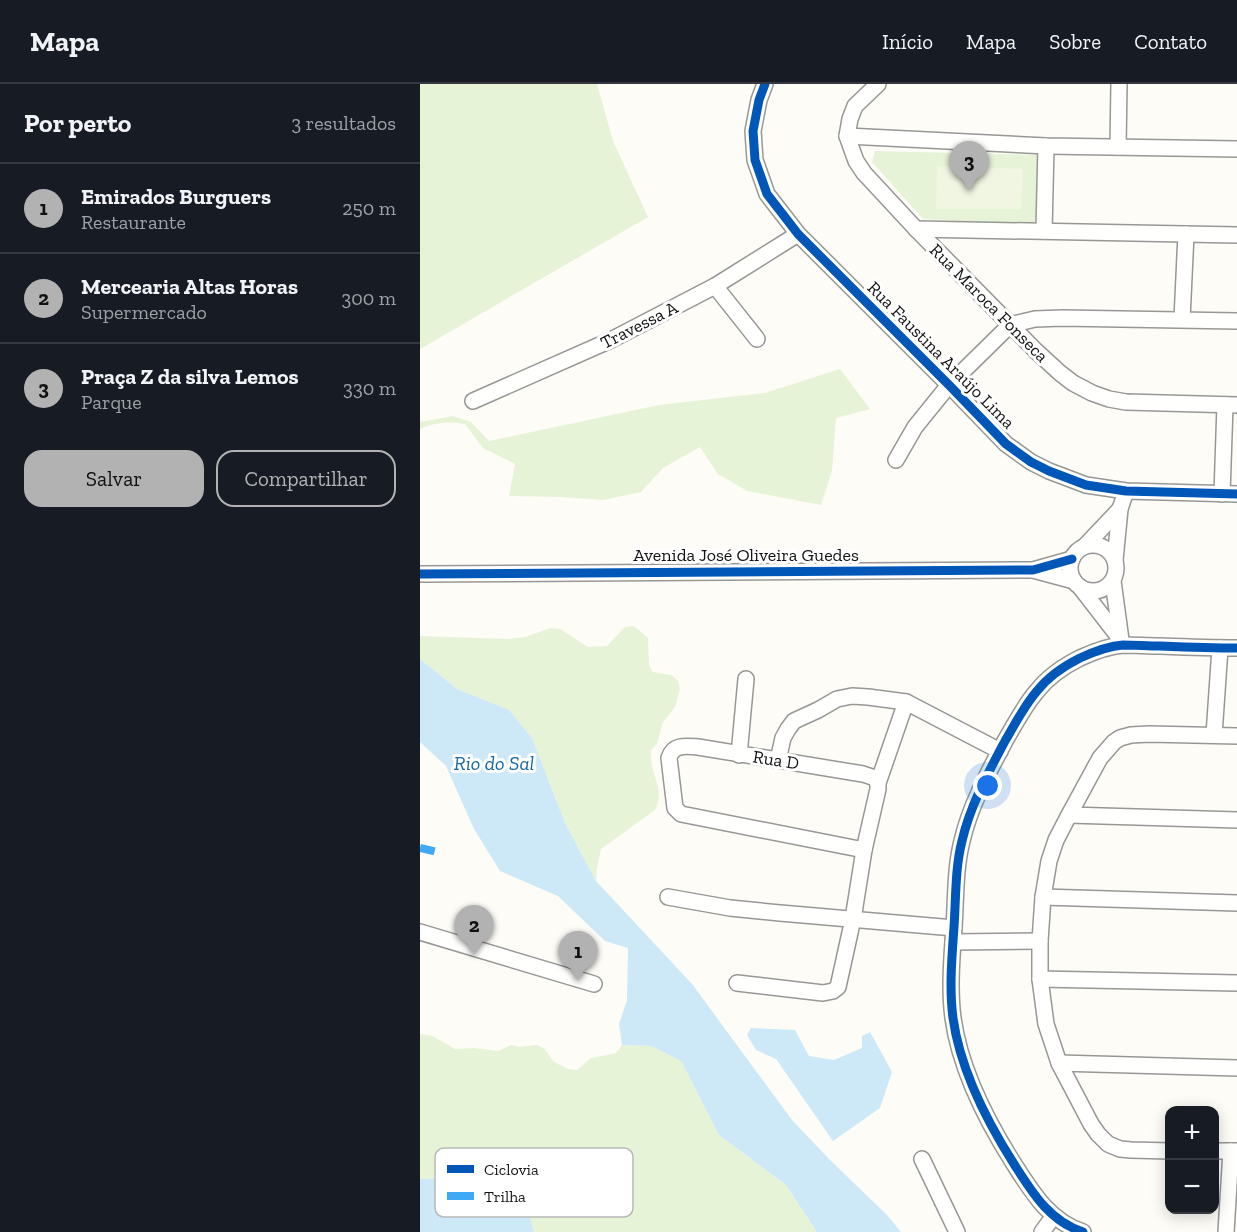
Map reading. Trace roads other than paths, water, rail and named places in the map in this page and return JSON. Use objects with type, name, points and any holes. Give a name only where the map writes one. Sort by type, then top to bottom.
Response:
[{"type":"street","name":"Rua Faustina Araújo Lima","points":[[765,84],[759,100],[753,131],[755,160],[767,194],[798,234],[1006,444],[1048,471],[1086,485],[1126,491],[1230,494]]},
{"type":"street","points":[[878,84],[855,106],[848,136],[1046,146],[1237,149]]},
{"type":"street","points":[[1118,147],[1119,84]]},
{"type":"street","name":"Rua Maroca Fonseca","points":[[848,136],[856,161],[864,173],[1010,325],[1073,383],[1092,393],[1126,402],[1231,405]]},
{"type":"street","points":[[1044,231],[1046,146]]},
{"type":"street","points":[[916,229],[1237,235]]},
{"type":"street","name":"Travessa A","points":[[473,401],[611,340],[715,286],[798,234]]},
{"type":"street","points":[[1182,319],[1186,234]]},
{"type":"street","points":[[715,286],[757,339]]},
{"type":"street","points":[[896,460],[910,435],[949,385],[1010,325],[1035,319],[1062,318],[1237,321]]},
{"type":"street","points":[[1230,494],[1231,405]]},
{"type":"street","points":[[1115,560],[1120,509],[1126,491]]},
{"type":"street","points":[[1120,509],[1076,553],[1070,567],[1077,584],[1121,643]]},
{"type":"street","points":[[1077,584],[1086,590],[1101,590],[1113,581],[1116,574],[1117,567],[1112,553],[1099,545],[1084,546]]},
{"type":"street","name":"Avenida José Oliveira Guedes","points":[[420,574],[1033,570],[1072,559]]},
{"type":"street","name":"Avenida José Oliveira Guedes","points":[[1033,570],[1077,584]]},
{"type":"street","points":[[1113,581],[1121,643]]},
{"type":"street","points":[[1083,1232],[1053,1216],[1035,1196],[1003,1146],[973,1086],[961,1054],[953,1017],[951,987],[961,842],[970,811],[1016,721],[1037,690],[1053,675],[1081,658],[1121,643],[1237,648]]},
{"type":"street","points":[[1214,735],[1220,648]]},
{"type":"street","points":[[739,755],[746,679]]},
{"type":"street","points":[[778,760],[783,738],[791,723],[833,701],[860,696],[906,702],[1000,751]]},
{"type":"street","points":[[737,983],[823,993],[836,990],[841,979],[878,783],[906,702]]},
{"type":"street","points":[[1165,1151],[1120,1149],[1108,1144],[1090,1124],[1059,1063],[1046,1024],[1040,978],[1043,897],[1048,861],[1056,840],[1100,758],[1108,747],[1120,738],[1149,734],[1237,736]]},
{"type":"street","name":"Rua D","points":[[864,850],[679,813],[675,808],[669,762],[672,751],[678,747],[687,746],[873,777],[878,783]]},
{"type":"street","points":[[1069,815],[1237,820]]},
{"type":"street","points":[[668,897],[730,908],[853,919],[954,935],[1040,941]]},
{"type":"street","points":[[1043,897],[1237,903]]},
{"type":"street","points":[[420,932],[594,984]]},
{"type":"street","points":[[1040,978],[1237,983]]},
{"type":"street","points":[[1059,1063],[1237,1068]]},
{"type":"street","points":[[1226,1232],[1234,1151]]},
{"type":"street","points":[[922,1159],[957,1232]]},
{"type":"street","points":[[1042,1232],[1053,1216]]},
{"type":"water","name":"Rio do Sal","points":[[420,659],[457,689],[509,710],[532,738],[565,823],[596,881],[692,984],[792,1120],[887,1215],[901,1232],[817,1232],[786,1185],[719,1135],[681,1061],[651,1046],[622,1045],[619,1024],[627,1000],[628,948],[605,941],[558,896],[500,871],[474,829],[446,766],[420,742]]},
{"type":"water","points":[[751,1028],[795,1030],[809,1056],[834,1060],[862,1048],[862,1036],[870,1032],[892,1072],[880,1108],[833,1141],[776,1059],[756,1050],[747,1035]]},
{"type":"water","points":[[420,1179],[435,1179],[435,1217],[530,1217],[534,1232],[420,1232]]},
{"type":"place","name":"Praça Z da silva Lemos","points":[[969,191]]},
{"type":"place","name":"Mercearia Altas Horas","points":[[474,955]]},
{"type":"place","name":"Emirados Burguers","points":[[578,981]]}]
